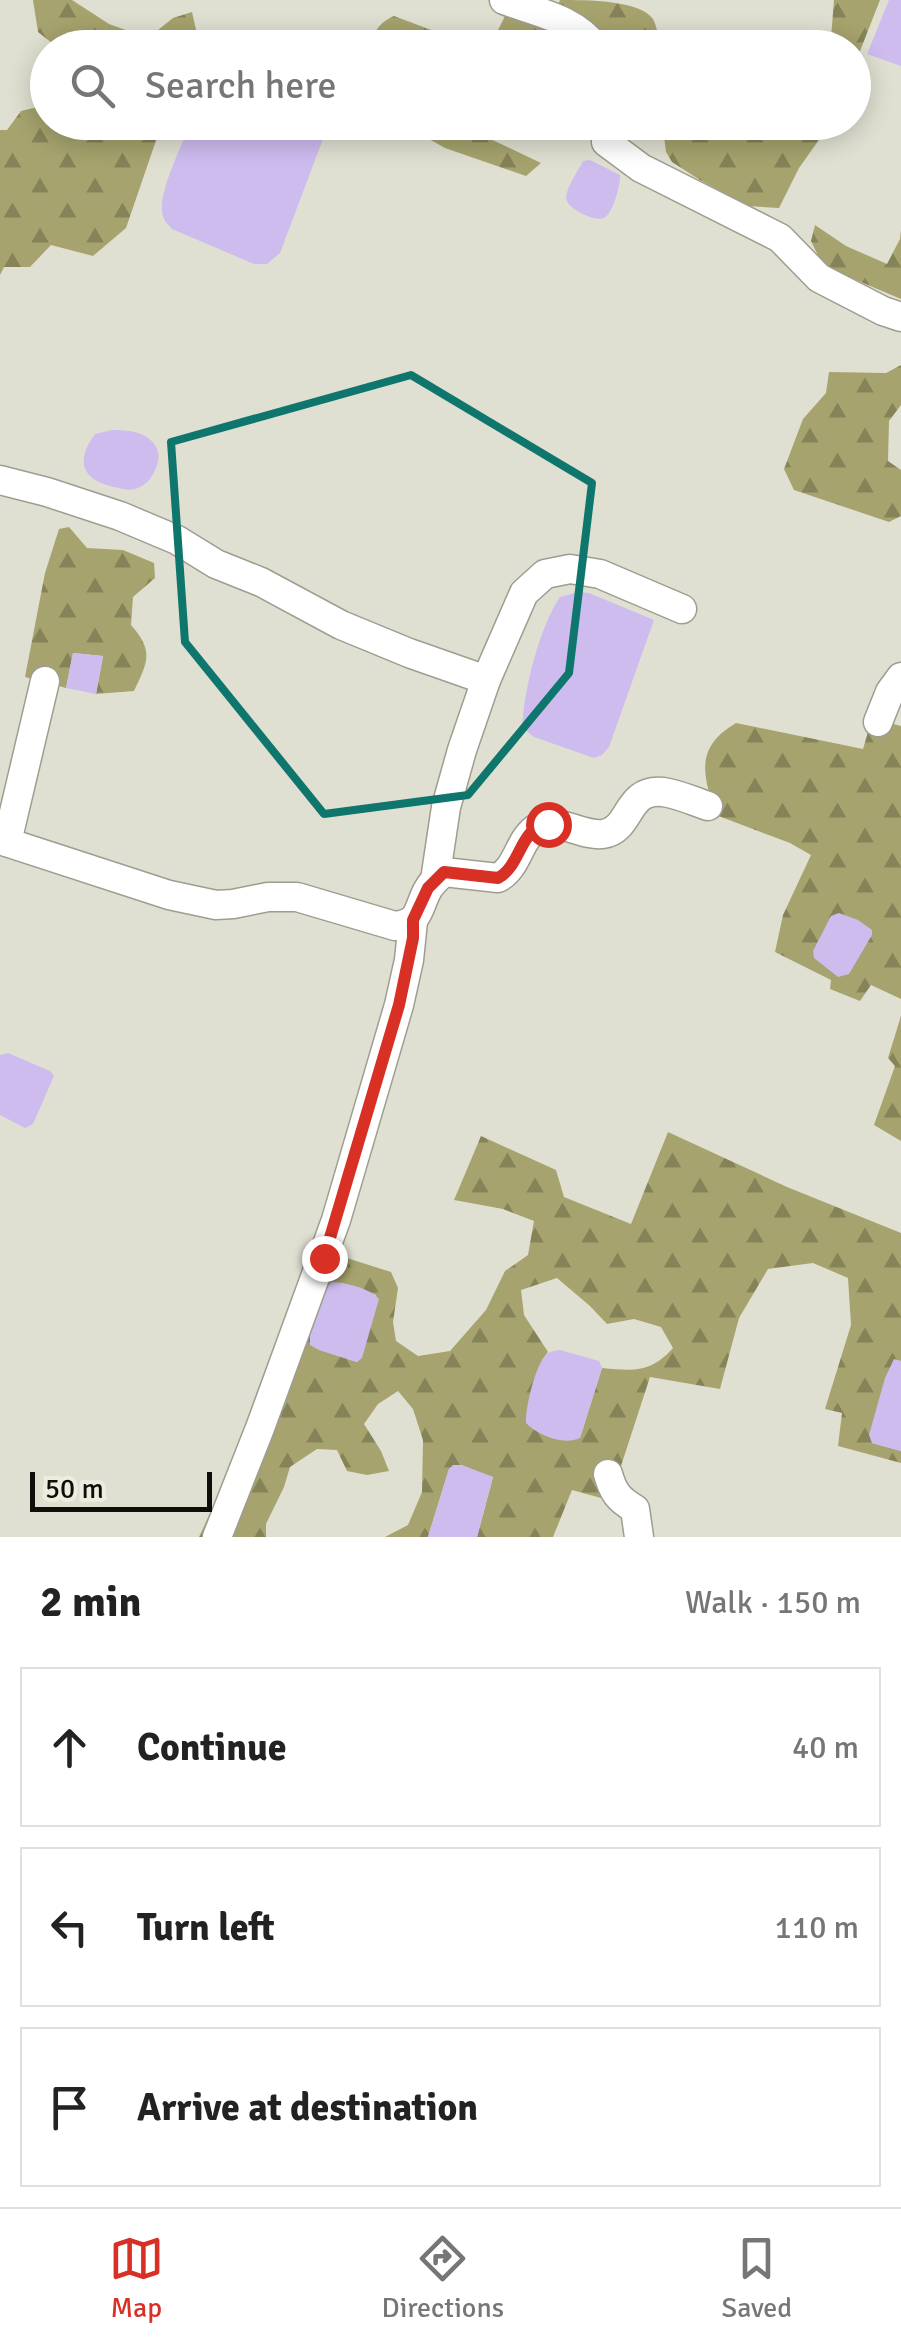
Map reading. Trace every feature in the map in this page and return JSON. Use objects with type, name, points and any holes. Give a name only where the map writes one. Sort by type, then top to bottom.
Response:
[{"type":"street","points":[[504,0],[578,30]]},
{"type":"street","points":[[607,140],[641,168],[780,238],[819,278],[883,312],[901,317]]},
{"type":"street","points":[[0,480],[84,504],[177,540],[216,564],[261,582],[342,625],[486,680]]},
{"type":"street","points":[[435,880],[446,806],[486,680],[524,592],[545,574],[570,568],[600,574],[682,609]]},
{"type":"street","points":[[878,722],[901,677]]},
{"type":"street","points":[[45,681],[3,841],[197,902],[232,904],[297,897],[381,924],[406,925],[413,920]]},
{"type":"street","points":[[218,1537],[336,1220],[399,1005],[413,920],[428,888],[444,872],[498,878],[512,868],[525,839],[539,825],[600,835],[611,832],[632,804],[651,793],[663,792],[708,806]]},
{"type":"street","points":[[608,1474],[613,1491],[635,1509],[639,1537]]},
{"type":"highlighted area","points":[[411,375],[592,483],[569,673],[468,795],[324,814],[185,642],[171,442]]},
{"type":"green space","points":[[33,0],[72,0],[126,30],[38,30]]},
{"type":"green space","points":[[513,0],[556,8],[560,0],[584,0],[637,8],[653,19],[657,30],[498,30]]},
{"type":"green space","points":[[834,0],[880,0],[868,30],[832,30]]},
{"type":"green space","points":[[192,12],[196,30],[158,30],[173,18]]},
{"type":"green space","points":[[394,16],[431,30],[377,30]]},
{"type":"green space","points":[[30,109],[30,140],[156,140],[126,228],[93,256],[51,245],[30,267],[4,267],[0,275],[0,130],[7,130],[21,111]]},
{"type":"green space","points":[[431,140],[492,140],[541,163],[526,176]]},
{"type":"green space","points":[[664,140],[819,140],[779,208],[748,206],[672,162]]},
{"type":"green space","points":[[815,225],[846,246],[887,264],[901,230],[901,299],[823,266],[811,241]]},
{"type":"green space","points":[[901,365],[901,405],[889,421],[888,461],[901,470],[901,516],[889,522],[794,490],[784,469],[803,419],[826,393],[829,372],[886,373]]},
{"type":"green space","points":[[69,527],[87,548],[123,550],[154,563],[155,578],[133,597],[131,625],[146,650],[143,672],[134,691],[96,694],[103,656],[73,653],[66,688],[25,677],[45,573],[59,529]]},
{"type":"green space","points":[[886,722],[901,726],[901,999],[871,985],[860,1001],[830,989],[831,980],[775,952],[783,915],[811,855],[716,815],[705,763],[713,742],[736,723],[863,749],[870,725]]},
{"type":"green space","points":[[901,1016],[901,1141],[874,1125],[895,1066],[888,1058]]},
{"type":"green space","points":[[668,1132],[787,1187],[901,1233],[901,1361],[894,1360],[872,1443],[901,1451],[901,1463],[838,1446],[842,1413],[825,1409],[851,1325],[848,1278],[813,1263],[768,1269],[739,1318],[720,1389],[650,1377],[620,1469],[601,1498],[572,1490],[553,1537],[477,1537],[493,1477],[454,1465],[449,1469],[428,1537],[385,1537],[408,1525],[422,1492],[423,1440],[413,1409],[398,1391],[378,1404],[364,1424],[389,1471],[367,1475],[347,1471],[337,1450],[317,1449],[290,1467],[266,1524],[266,1537],[199,1537],[331,1253],[391,1272],[398,1288],[393,1322],[396,1341],[418,1356],[450,1351],[486,1310],[505,1271],[528,1255],[534,1221],[503,1209],[454,1200],[481,1136],[556,1170],[564,1197],[631,1224]],"holes":[[[557,1278],[607,1324],[634,1319],[661,1327],[673,1348],[649,1366],[602,1368],[580,1438],[542,1360],[548,1352],[524,1315],[521,1290]],[[342,1283],[376,1295],[357,1362],[311,1345]]]},
{"type":"shaded area","points":[[889,0],[901,0],[901,66],[871,55],[871,44]]},
{"type":"shaded area","points":[[184,140],[323,140],[280,253],[267,264],[254,264],[172,229],[164,219],[162,207]]},
{"type":"shaded area","points":[[590,160],[620,175],[613,205],[604,218],[581,213],[566,197],[583,161]]},
{"type":"shaded area","points":[[112,430],[141,434],[157,448],[156,468],[139,488],[128,490],[107,485],[86,470],[85,454],[95,434]]},
{"type":"shaded area","points":[[578,592],[654,620],[609,747],[594,758],[534,737],[522,727],[529,677],[545,625],[560,597]]},
{"type":"shaded area","points":[[73,653],[103,656],[96,694],[66,688]]},
{"type":"shaded area","points":[[839,913],[858,920],[872,930],[872,935],[849,974],[838,977],[814,958],[813,951],[831,916]]},
{"type":"shaded area","points":[[8,1053],[54,1076],[33,1124],[25,1128],[0,1115],[0,1055]]},
{"type":"shaded area","points":[[332,1282],[357,1287],[379,1299],[362,1358],[357,1362],[310,1345],[310,1334]]},
{"type":"shaded area","points":[[552,1351],[599,1361],[602,1368],[580,1438],[566,1441],[537,1432],[526,1423],[541,1361]]},
{"type":"shaded area","points":[[894,1359],[901,1361],[901,1451],[872,1443],[869,1435]]},
{"type":"shaded area","points":[[453,1465],[493,1477],[477,1537],[428,1537],[449,1469]]},
{"type":"route","points":[[324,1258],[399,1005],[413,920],[428,888],[444,872],[498,878],[506,874],[525,839],[539,825],[548,824]]}]
